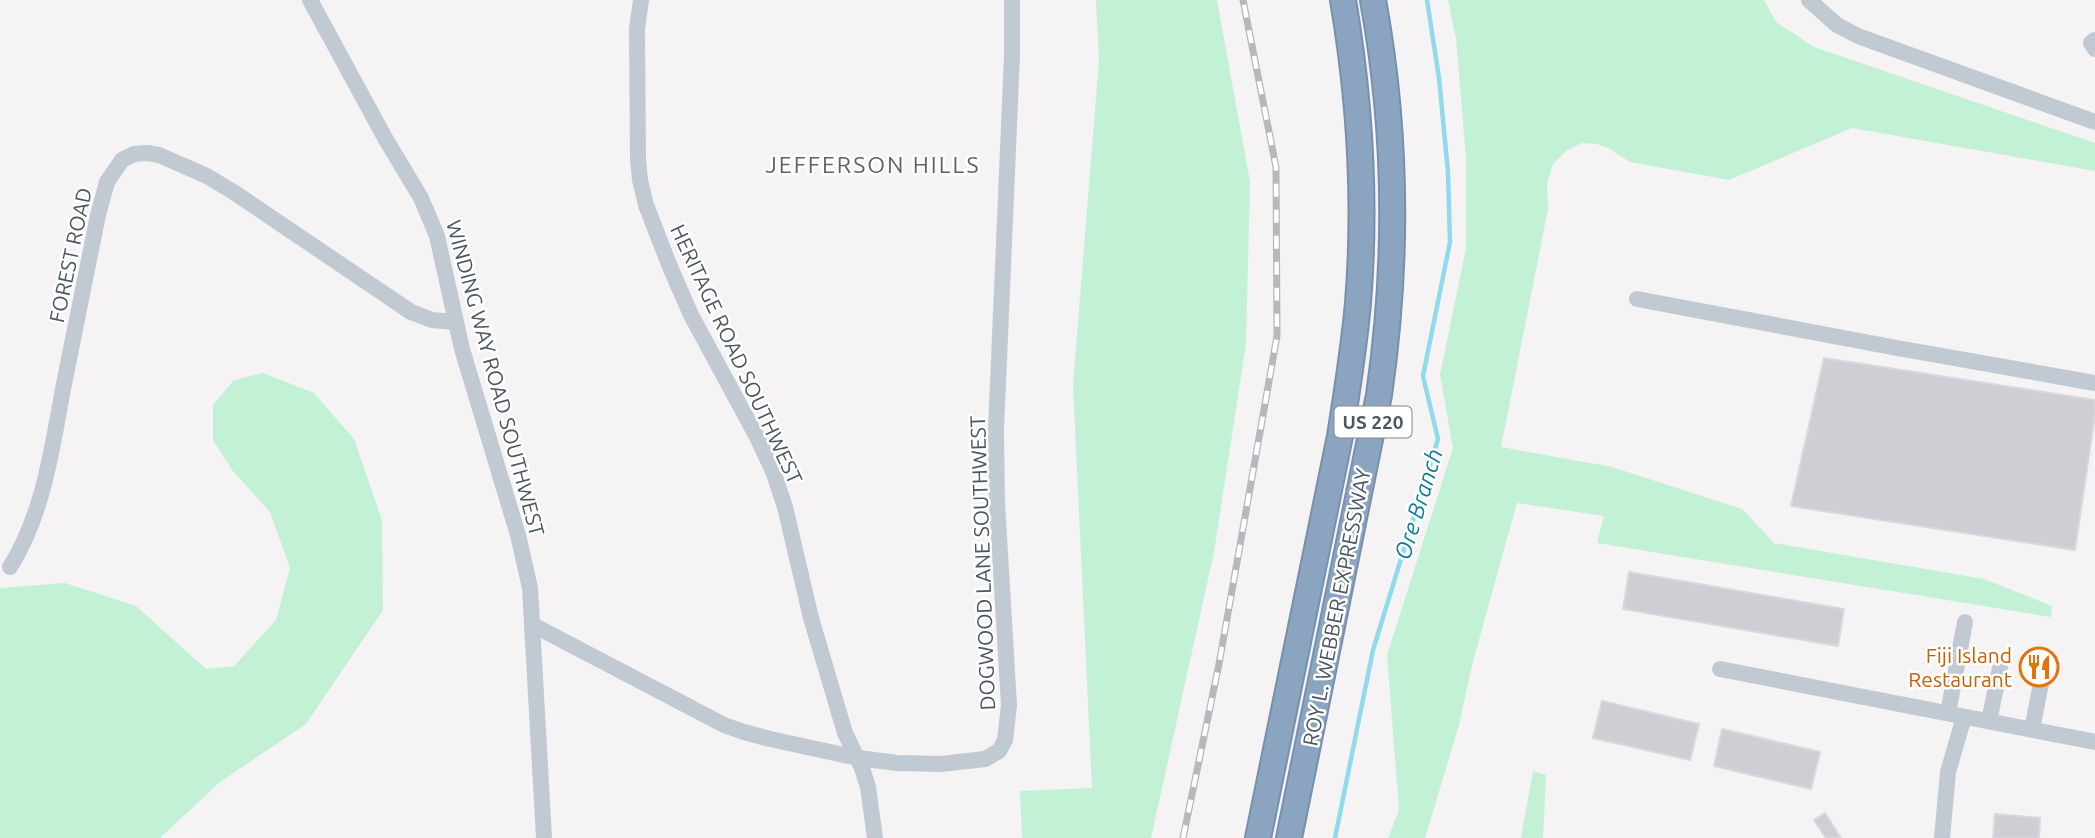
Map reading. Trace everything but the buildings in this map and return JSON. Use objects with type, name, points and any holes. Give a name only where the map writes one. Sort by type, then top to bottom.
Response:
[{"type":"highway","name":"ROY L. WEBBER EXPRESSWAY","points":[[1258,838],[1340,436],[1358,304],[1362,239],[1361,175],[1354,83],[1343,0]]},
{"type":"highway","name":"ROY L. WEBBER EXPRESSWAY","points":[[1289,838],[1379,395],[1387,337],[1392,265],[1392,167],[1374,0]]},
{"type":"street","name":"WINDING WAY ROAD SOUTHWEST","points":[[310,0],[428,212],[437,236],[455,322],[518,535],[530,588],[544,838]]},
{"type":"street","name":"HERITAGE ROAD SOUTHWEST","points":[[641,0],[637,29],[638,159],[646,205],[691,315],[773,471],[785,507],[811,618],[845,733],[858,758],[868,787],[875,838]]},
{"type":"street","name":"DOGWOOD LANE SOUTHWEST","points":[[533,625],[744,732],[858,758],[897,763],[941,764],[985,759],[995,754],[1005,740],[1009,705],[997,503],[996,430],[1012,0]]},
{"type":"street","points":[[1809,0],[1838,25],[1858,36],[2095,122]]},
{"type":"street","points":[[2095,40],[2091,43],[2095,49]]},
{"type":"street","name":"FOREST ROAD","points":[[10,567],[23,547],[35,516],[98,215],[107,182],[122,160],[134,154],[147,153],[174,160],[235,193],[411,312],[432,320],[455,322]]},
{"type":"street","points":[[1637,299],[2095,383]]},
{"type":"street","points":[[1942,838],[1965,622]]},
{"type":"street","points":[[1989,721],[2000,668]]},
{"type":"street","points":[[1720,669],[2095,742]]},
{"type":"street","points":[[2032,730],[2042,683]]},
{"type":"green space","points":[[1096,0],[1217,0],[1250,182],[1246,344],[1214,552],[1151,838],[1022,838],[1020,791],[1092,788],[1073,385],[1099,60]]},
{"type":"green space","points":[[1448,0],[1764,0],[1776,22],[1814,47],[2095,143],[2095,171],[1852,128],[1729,180],[1630,162],[1597,144],[1582,143],[1567,150],[1553,164],[1547,184],[1548,209],[1501,447],[1612,467],[1742,509],[1774,543],[1984,579],[2052,606],[2051,617],[1597,543],[1604,516],[1517,503],[1472,665],[1459,725],[1425,838],[1388,838],[1399,810],[1387,655],[1453,448],[1440,375],[1466,248],[1466,159],[1456,39]]},
{"type":"green space","points":[[263,373],[314,393],[354,439],[382,520],[383,610],[306,724],[220,782],[160,838],[0,838],[0,588],[65,583],[136,606],[206,669],[234,666],[276,620],[290,568],[270,512],[232,470],[213,440],[213,405],[234,380]]},
{"type":"green space","points":[[1533,771],[1546,775],[1543,838],[1521,838]]},
{"type":"waterway","name":"Ore Branch","points":[[1335,838],[1373,650],[1438,439],[1423,376],[1450,242],[1448,172],[1439,78],[1427,0]]},
{"type":"railway","points":[[1183,838],[1219,664],[1277,336],[1276,167],[1243,0]]},
{"type":"place","name":"Fiji Island Restaurant","points":[[2039,667]]},
{"type":"district","name":"JEFFERSON HILLS","points":[[873,164]]}]
